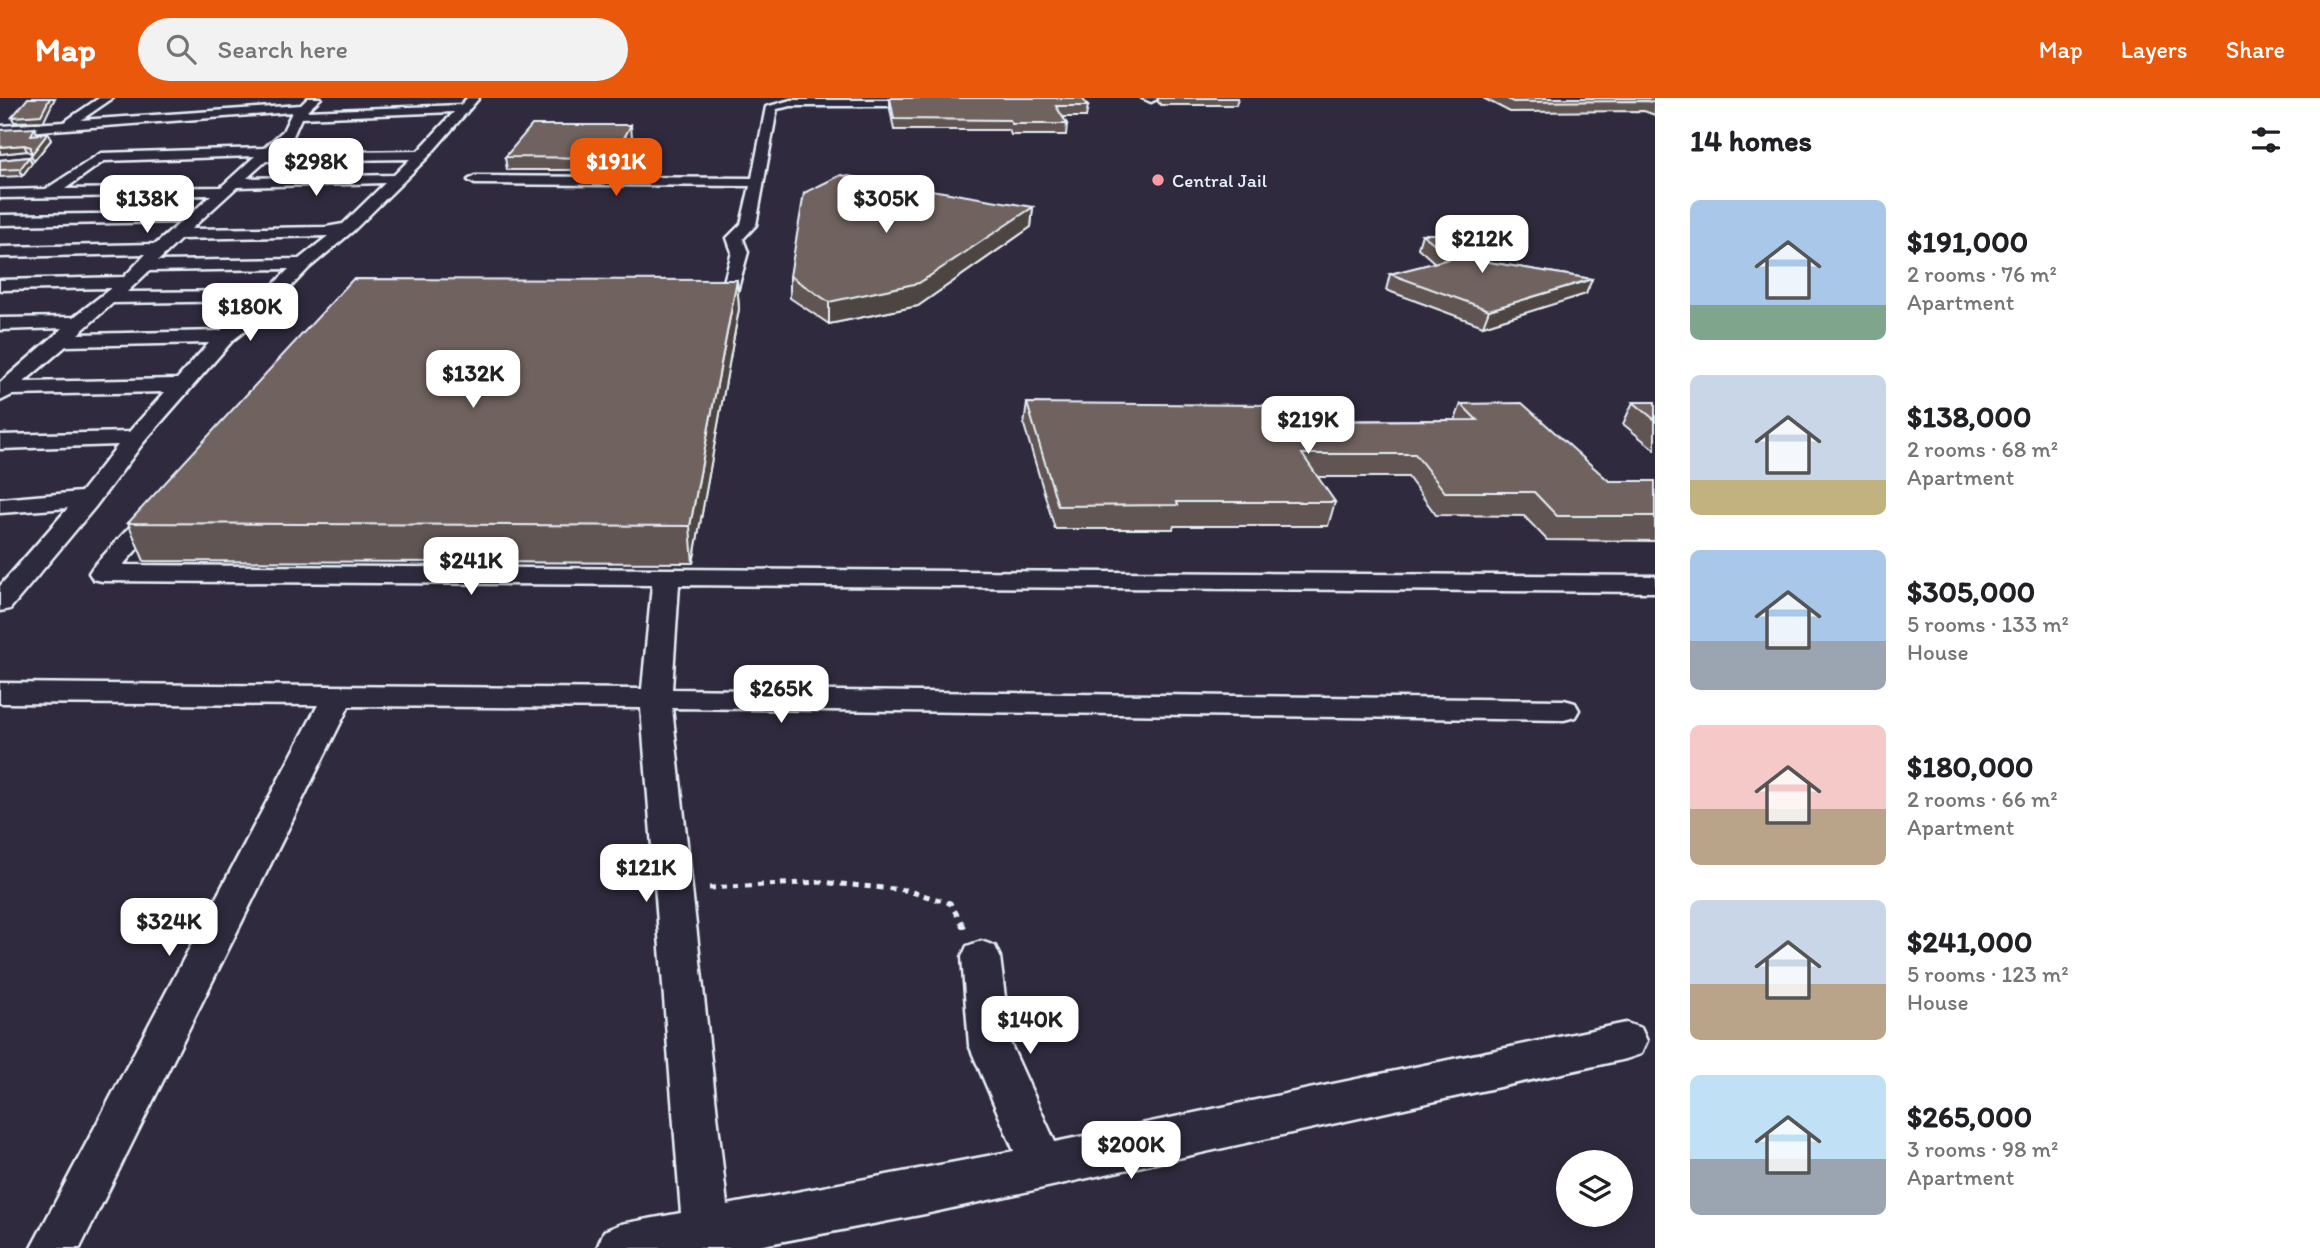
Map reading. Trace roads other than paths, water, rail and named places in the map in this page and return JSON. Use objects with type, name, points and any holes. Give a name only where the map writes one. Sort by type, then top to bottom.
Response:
[{"type":"street","points":[[65,109],[112,102]]},
{"type":"street","points":[[0,130],[382,113],[469,103]]},
{"type":"street","points":[[0,603],[88,499],[135,438],[225,337],[253,316],[303,264],[348,228],[422,155],[469,103]]},
{"type":"street","points":[[688,302],[727,302],[740,253],[735,238],[748,225],[772,107],[778,104],[940,103]]},
{"type":"street","points":[[0,143],[33,142],[66,125],[91,107]]},
{"type":"street","points":[[365,130],[382,113]]},
{"type":"street","points":[[2,385],[62,340],[79,322],[129,282],[160,249],[265,155],[302,115]]},
{"type":"street","points":[[50,193],[94,159],[102,156],[422,155]]},
{"type":"street","points":[[0,194],[397,179]]},
{"type":"street","points":[[475,180],[758,182]]},
{"type":"street","points":[[0,220],[196,217]]},
{"type":"street","points":[[179,234],[326,232],[348,228]]},
{"type":"street","points":[[0,252],[160,249]]},
{"type":"street","points":[[143,266],[303,264]]},
{"type":"street","points":[[0,285],[129,282]]},
{"type":"street","points":[[109,298],[273,296]]},
{"type":"street","points":[[0,324],[79,322]]},
{"type":"street","points":[[62,340],[225,337]]},
{"type":"street","points":[[2,385],[183,385]]},
{"type":"street","points":[[0,442],[135,438]]},
{"type":"street","points":[[176,492],[102,573],[1655,584]]},
{"type":"street","points":[[0,506],[88,499]]},
{"type":"street","points":[[666,576],[656,699],[706,1232]]},
{"type":"street","points":[[0,693],[1564,710]]},
{"type":"street","points":[[55,1248],[338,696]]},
{"type":"street","points":[[981,957],[990,1045],[1043,1166]]},
{"type":"street","points":[[621,1248],[925,1192],[1626,1041]]},
{"type":"place","name":"Central Jail","points":[[1158,180]]}]
